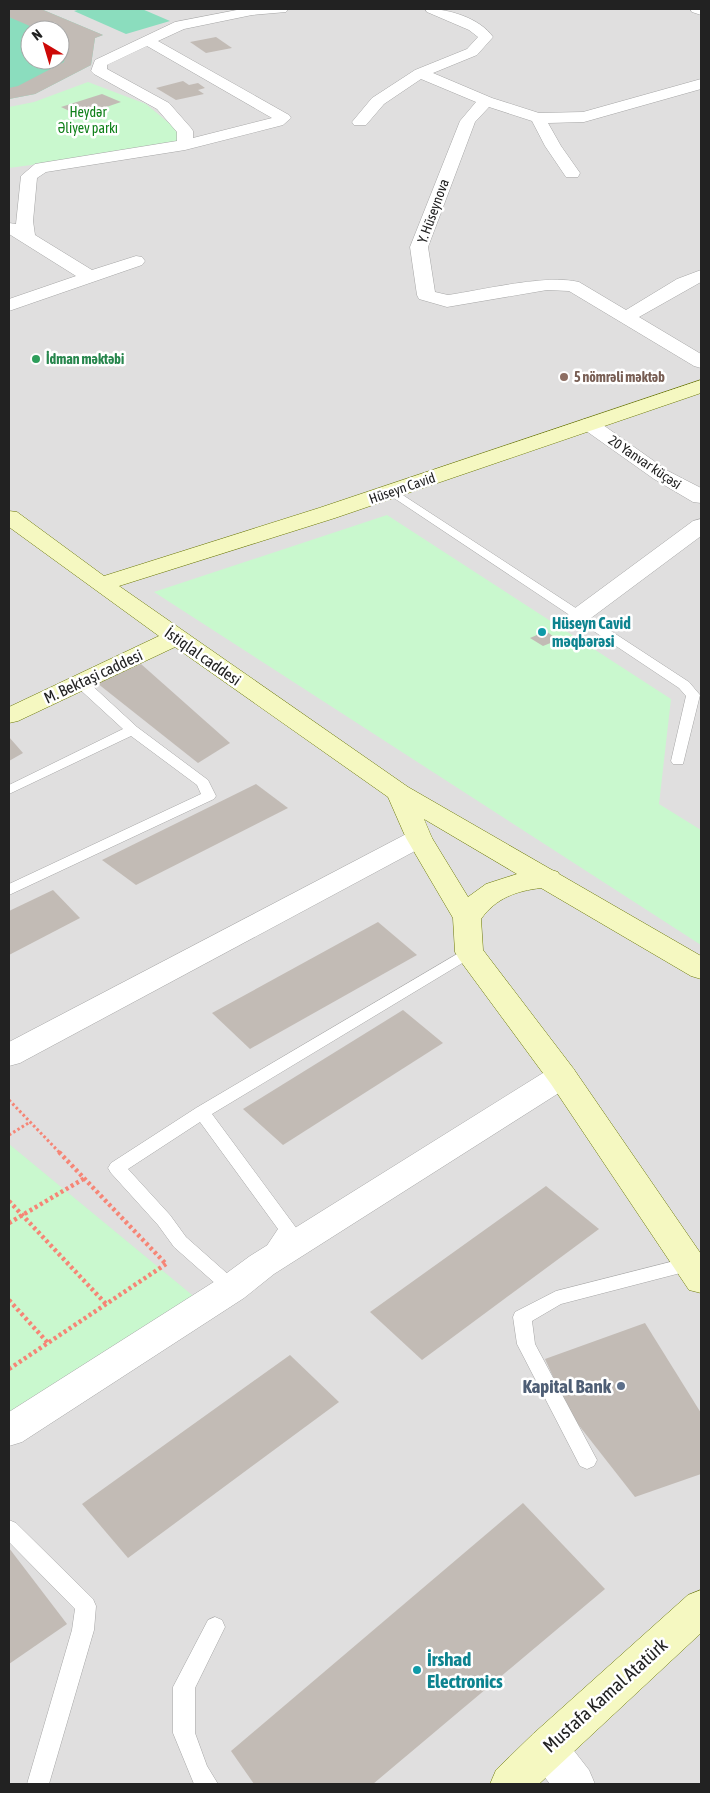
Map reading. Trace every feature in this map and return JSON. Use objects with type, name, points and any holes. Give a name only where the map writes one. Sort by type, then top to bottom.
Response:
[{"type":"main road","name":"Hüseyn Cavid","points":[[101,584],[220,548],[392,492],[701,386]]},
{"type":"main road","name":"İstiqlal caddesi","points":[[10,520],[399,793],[701,968]]},
{"type":"main road","name":"M. Bektaşi caddesi","points":[[9,716],[176,637]]},
{"type":"main road","points":[[399,793],[420,838],[467,918],[469,952],[562,1076],[696,1272]]},
{"type":"main road","points":[[467,918],[481,900],[499,889],[520,882],[548,878]]},
{"type":"main road","name":"Mustafa Kamal Atatürk","points":[[510,1784],[546,1748],[701,1608]]},
{"type":"street","points":[[185,146],[185,130],[162,106],[99,71],[100,63],[180,25],[252,11],[282,9]]},
{"type":"street","points":[[360,122],[378,101],[420,73],[472,52],[486,37],[474,28],[432,9]]},
{"type":"street","points":[[696,9],[701,11]]},
{"type":"street","points":[[26,237],[24,220],[29,176],[41,168],[185,146],[277,122],[283,118],[148,41]]},
{"type":"street","points":[[420,73],[486,101],[538,118],[584,117],[701,84]]},
{"type":"street","name":"Y. Hüseynova","points":[[486,101],[468,121],[419,247],[426,295],[447,301],[560,284],[573,286],[701,362]]},
{"type":"street","points":[[538,118],[553,146],[572,173]]},
{"type":"street","points":[[9,226],[91,277]]},
{"type":"street","points":[[9,306],[136,262]]},
{"type":"street","points":[[627,317],[701,275]]},
{"type":"street","name":"20 Yanvar küçəsi","points":[[589,424],[661,475],[701,498]]},
{"type":"street","points":[[579,616],[701,526]]},
{"type":"street","points":[[9,1056],[420,838]]},
{"type":"street","points":[[9,1431],[232,1288],[262,1266],[562,1076]]},
{"type":"street","points":[[546,1748],[574,1784]]},
{"type":"lane","points":[[392,492],[684,685],[693,695],[678,761]]},
{"type":"lane","points":[[9,890],[209,796],[203,783],[132,730],[80,682]]},
{"type":"lane","points":[[9,790],[132,730]]},
{"type":"lane","points":[[232,1288],[180,1242],[164,1220],[116,1168],[202,1112],[469,952]]},
{"type":"lane","points":[[202,1112],[288,1228],[262,1266]]},
{"type":"lane","points":[[587,1460],[526,1344],[522,1317],[556,1298],[696,1272]]},
{"type":"lane","points":[[9,1529],[86,1606],[82,1630],[38,1784]]},
{"type":"lane","points":[[207,1784],[199,1773],[184,1733],[184,1687],[215,1627]]},
{"type":"path","points":[[9,1100],[166,1264]]},
{"type":"path","points":[[9,1135],[30,1122]]},
{"type":"path","points":[[9,1223],[85,1178]]},
{"type":"path","points":[[9,1201],[106,1304]]},
{"type":"path","points":[[9,1369],[166,1264],[180,1242]]},
{"type":"path","points":[[9,1300],[48,1343]]},
{"type":"shaded area","points":[[9,9],[701,9],[701,1784],[9,1784]]},
{"type":"green space","points":[[9,9],[41,9],[67,20],[20,20],[20,70],[70,70],[70,21],[103,35],[95,38],[91,65],[35,94],[9,99]]},
{"type":"green space","points":[[81,9],[142,9],[170,21],[126,34],[74,11]]},
{"type":"green space","name":"Heydər Əliyev parkı","points":[[88,82],[146,104],[193,143],[9,168],[9,107],[34,102]]},
{"type":"green space","points":[[387,515],[671,699],[659,804],[701,830],[701,945],[154,592]]},
{"type":"green space","points":[[9,1144],[197,1299],[9,1412]]},
{"type":"building","points":[[9,9],[41,9],[67,20],[20,20],[20,22],[9,17]]},
{"type":"building","points":[[70,21],[103,35],[95,38],[91,65],[35,94],[9,99],[9,88],[18,86],[49,70],[70,70]]},
{"type":"building","points":[[216,37],[232,48],[206,53],[190,42]]},
{"type":"building","points":[[183,81],[189,85],[198,83],[205,88],[198,90],[204,94],[176,100],[156,88]]},
{"type":"building","points":[[102,94],[121,102],[80,116],[61,107]]},
{"type":"building","points":[[546,631],[558,640],[543,646],[530,638]]},
{"type":"building","points":[[141,664],[230,743],[198,763],[97,683]]},
{"type":"building","points":[[9,737],[23,753],[9,761]]},
{"type":"building","points":[[256,784],[288,808],[136,885],[102,860]]},
{"type":"building","points":[[53,890],[80,918],[9,955],[9,911]]},
{"type":"building","points":[[378,922],[417,955],[250,1049],[212,1013]]},
{"type":"building","points":[[403,1010],[443,1043],[283,1145],[243,1109]]},
{"type":"building","points":[[546,1186],[599,1229],[422,1360],[370,1312]]},
{"type":"building","name":"Kapital Bank","points":[[645,1323],[701,1413],[701,1474],[635,1497],[570,1414],[545,1359]]},
{"type":"building","points":[[290,1355],[339,1402],[128,1558],[82,1504]]},
{"type":"building","name":"İrshad Electronics","points":[[523,1503],[605,1589],[373,1784],[254,1784],[231,1751]]},
{"type":"building","points":[[9,1548],[67,1624],[9,1664]]},
{"type":"place","name":"İdman məktəbi","points":[[36,359]]},
{"type":"place","name":"5 nömrəli məktəb","points":[[564,377]]},
{"type":"place","name":"Hüseyn Cavid məqbərəsi","points":[[542,632]]},
{"type":"place","name":"Kapital Bank","points":[[621,1386]]},
{"type":"place","name":"İrshad Electronics","points":[[417,1670]]}]
